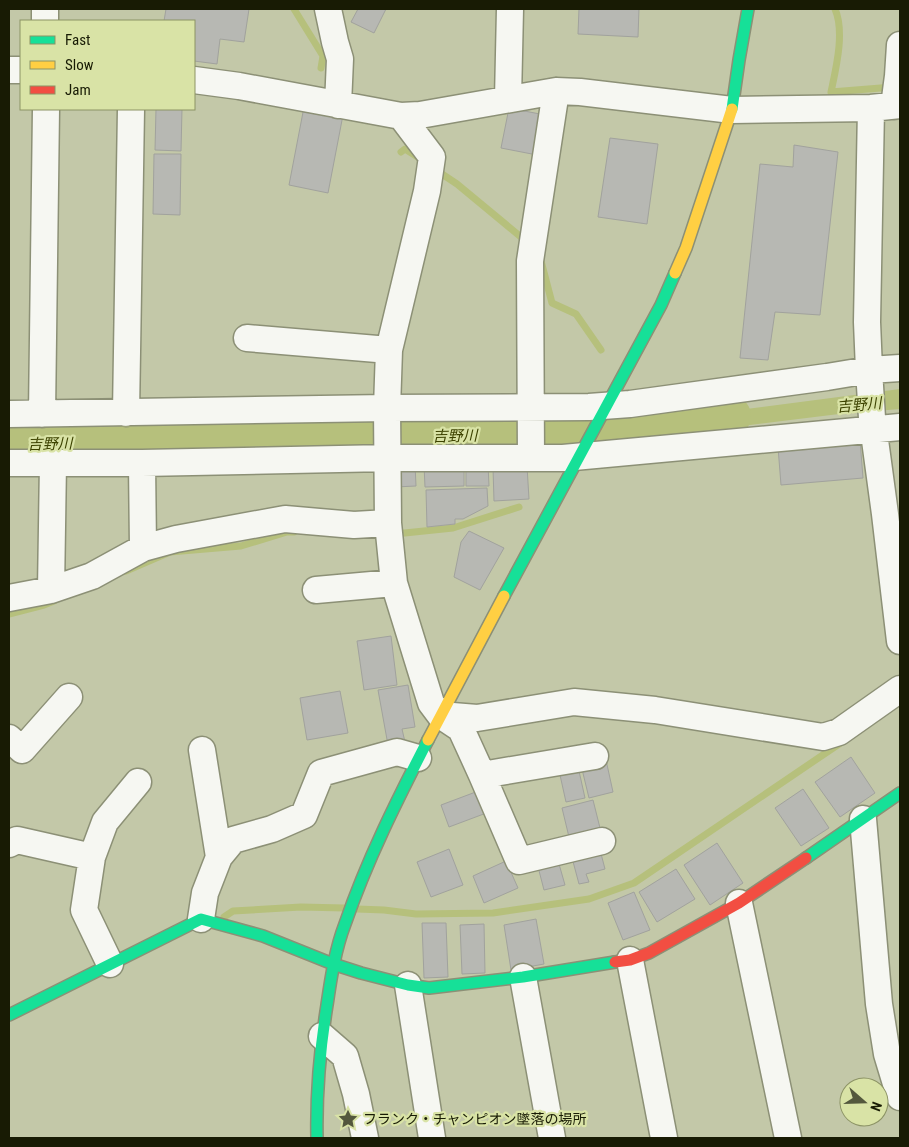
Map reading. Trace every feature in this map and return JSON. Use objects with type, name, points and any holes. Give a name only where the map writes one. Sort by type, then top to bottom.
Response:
[{"type":"street","points":[[328,9],[340,59],[338,105]]},
{"type":"street","points":[[508,99],[510,9]]},
{"type":"street","points":[[317,1138],[316,1107],[322,1036],[333,964],[356,890],[380,835],[440,714],[661,305],[686,248],[732,110],[748,9]]},
{"type":"street","points":[[900,45],[892,98],[867,322],[873,424],[893,513],[900,640]]},
{"type":"street","points":[[195,80],[238,86],[401,116],[420,116],[556,91],[732,110],[892,98]]},
{"type":"street","points":[[531,454],[530,261],[556,91]]},
{"type":"street","points":[[42,414],[46,110]]},
{"type":"street","points":[[126,413],[131,110]]},
{"type":"street","points":[[401,116],[432,156],[427,191],[389,350],[387,412],[389,531],[394,583],[431,703],[440,714],[461,729],[519,861],[602,841]]},
{"type":"street","points":[[247,338],[389,350]]},
{"type":"street","points":[[9,414],[531,411],[589,407],[602,412],[630,404],[788,383],[870,378],[900,368]]},
{"type":"street","points":[[9,464],[142,463],[388,453],[531,454],[563,458],[582,451],[873,424],[900,427]]},
{"type":"street","points":[[51,590],[54,463]]},
{"type":"street","points":[[142,463],[143,548]]},
{"type":"street","points":[[9,598],[51,590],[92,576],[143,548],[284,519],[354,525],[389,531]]},
{"type":"street","points":[[316,590],[394,583]]},
{"type":"street","points":[[440,714],[477,718],[574,702],[656,710],[823,737],[839,732],[900,689]]},
{"type":"street","points":[[9,738],[22,750],[69,697]]},
{"type":"street","points":[[202,750],[219,856]]},
{"type":"street","points":[[201,919],[205,893],[219,856],[233,840],[272,829],[304,815],[321,773],[397,752],[418,758]]},
{"type":"street","points":[[482,775],[595,756]]},
{"type":"street","points":[[110,964],[84,910],[92,858],[105,822],[138,782]]},
{"type":"street","points":[[11,1010],[201,919],[263,936],[361,973],[408,985],[429,988],[523,977],[630,960],[649,953],[739,903],[864,820],[900,793]]},
{"type":"street","points":[[864,820],[879,1004],[887,1054],[900,1097]]},
{"type":"street","points":[[9,844],[17,840],[92,858]]},
{"type":"street","points":[[739,903],[788,1138]]},
{"type":"street","points":[[630,960],[664,1138]]},
{"type":"street","points":[[523,977],[552,1138]]},
{"type":"street","points":[[408,985],[432,1138]]},
{"type":"street","points":[[322,1036],[345,1056],[356,1094],[365,1138]]},
{"type":"water","points":[[900,389],[900,409],[839,414],[709,430],[649,416],[746,409]]},
{"type":"building","points":[[166,9],[249,9],[244,42],[220,39],[217,64],[195,61],[195,20],[164,20]]},
{"type":"building","points":[[358,9],[386,9],[374,33],[351,22]]},
{"type":"building","points":[[579,9],[639,9],[638,37],[578,34]]},
{"type":"building","points":[[304,107],[343,115],[328,193],[289,185]]},
{"type":"building","points":[[509,108],[545,115],[537,155],[501,148]]},
{"type":"building","points":[[156,110],[182,110],[181,151],[155,150]]},
{"type":"building","points":[[610,138],[658,144],[647,224],[598,217]]},
{"type":"building","points":[[794,145],[838,152],[820,315],[775,312],[768,360],[740,358],[760,164],[793,167]]},
{"type":"building","points":[[154,154],[181,154],[180,215],[153,214]]},
{"type":"building","points":[[860,440],[863,478],[781,485],[778,447]]},
{"type":"building","points":[[415,464],[416,486],[395,487],[394,465]]},
{"type":"building","points":[[466,464],[488,464],[489,486],[466,486]]},
{"type":"building","points":[[424,465],[464,465],[464,486],[425,487]]},
{"type":"building","points":[[527,466],[529,499],[494,501],[493,468]]},
{"type":"building","points":[[487,488],[488,506],[463,519],[455,519],[455,524],[427,527],[426,490]]},
{"type":"building","points":[[469,531],[504,548],[480,590],[454,577],[461,542]]},
{"type":"building","points":[[391,636],[397,685],[364,690],[357,641]]},
{"type":"building","points":[[408,685],[415,727],[402,729],[405,742],[388,745],[378,690]]},
{"type":"building","points":[[340,691],[348,733],[307,740],[300,698]]},
{"type":"building","points":[[851,757],[875,793],[840,817],[815,782]]},
{"type":"building","points":[[606,760],[613,792],[589,798],[581,765]]},
{"type":"building","points":[[579,771],[585,798],[566,802],[560,775]]},
{"type":"building","points":[[803,789],[829,828],[801,846],[775,808]]},
{"type":"building","points":[[481,790],[489,812],[449,827],[441,805]]},
{"type":"building","points":[[593,800],[600,828],[569,837],[562,808]]},
{"type":"building","points":[[717,843],[743,883],[710,905],[684,865]]},
{"type":"building","points":[[599,846],[605,869],[586,874],[589,882],[579,884],[571,854]]},
{"type":"building","points":[[449,849],[463,885],[431,897],[417,862]]},
{"type":"building","points":[[557,857],[565,885],[544,890],[537,863]]},
{"type":"building","points":[[506,861],[518,888],[484,903],[473,876]]},
{"type":"building","points":[[676,869],[695,899],[657,922],[639,892]]},
{"type":"building","points":[[634,892],[650,930],[623,940],[608,903]]},
{"type":"building","points":[[536,919],[544,964],[511,970],[504,925]]},
{"type":"building","points":[[422,923],[446,923],[448,977],[424,978]]},
{"type":"building","points":[[484,924],[485,973],[462,974],[460,925]]},
{"type":"waterway","points":[[294,9],[323,56],[321,68]]},
{"type":"waterway","points":[[835,9],[838,18],[839,39],[831,92],[893,87]]},
{"type":"waterway","points":[[401,152],[405,149],[421,159]]},
{"type":"waterway","points":[[436,170],[457,184],[527,242]]},
{"type":"waterway","points":[[541,261],[552,303],[576,314],[601,350]]},
{"type":"waterway","name":"吉野川","points":[[9,444],[512,435],[730,416]]},
{"type":"waterway","points":[[395,534],[453,528],[519,507]]},
{"type":"waterway","points":[[126,571],[170,552],[241,546],[287,532],[294,532]]},
{"type":"waterway","points":[[9,614],[54,601]]},
{"type":"waterway","points":[[357,909],[416,914],[493,913],[589,899],[634,883],[842,742]]},
{"type":"waterway","points":[[224,917],[233,911],[301,907],[344,908]]},
{"type":"traffic: fast","points":[[732,109],[748,9]]},
{"type":"traffic: fast","points":[[504,596],[661,305],[675,273]]},
{"type":"traffic: fast","points":[[317,1138],[320,1055],[330,985],[339,944],[373,853],[428,740]]},
{"type":"traffic: fast","points":[[806,858],[900,793]]},
{"type":"traffic: fast","points":[[9,1015],[201,919],[263,936],[361,973],[408,985],[429,988],[523,977],[615,962]]},
{"type":"traffic: slow","points":[[675,273],[686,248],[732,109]]},
{"type":"traffic: slow","points":[[428,740],[504,596]]},
{"type":"traffic: jam","points":[[615,962],[630,960],[649,953],[739,903],[806,858]]},
{"type":"place","name":"フランク・チャンピオン墜落の場所","points":[[348,1119]]}]
